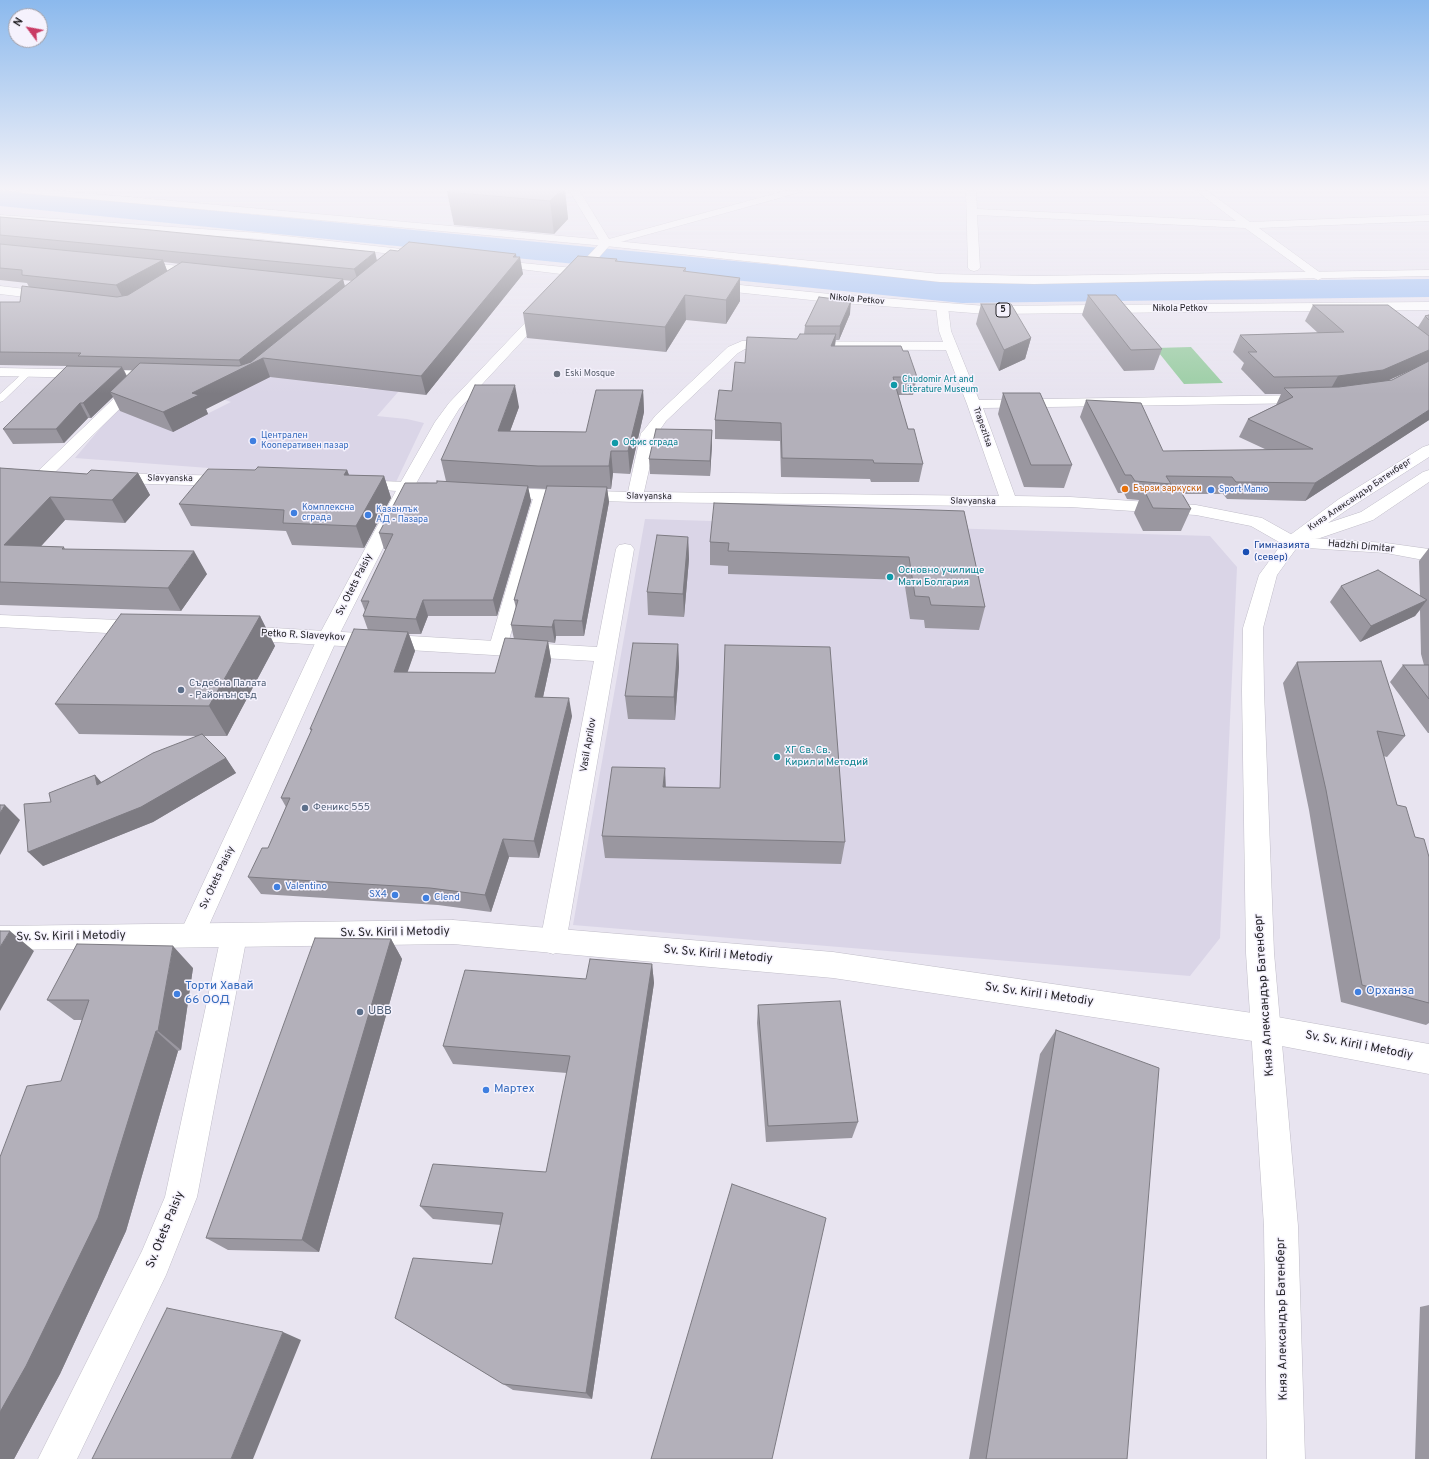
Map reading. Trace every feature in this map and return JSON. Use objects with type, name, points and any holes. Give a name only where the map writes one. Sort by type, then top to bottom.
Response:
[{"type":"street","points":[[390,262],[395,258]]},
{"type":"street","name":"Sv. Otets Paisiy","points":[[192,936],[328,637],[406,487],[443,422],[454,406],[592,258]]},
{"type":"street","points":[[730,258],[940,278],[1034,280],[1429,274]]},
{"type":"street","points":[[974,258],[974,268]]},
{"type":"street","points":[[1294,258],[1318,276]]},
{"type":"street","points":[[479,261],[581,270],[602,275]]},
{"type":"street","points":[[122,263],[214,273]]},
{"type":"street","points":[[170,278],[184,270]]},
{"type":"street","name":"Nikola Petkov","points":[[697,285],[830,298],[986,310],[1373,308],[1429,306]]},
{"type":"street","points":[[0,290],[63,297]]},
{"type":"street","name":"Trapezitsa","points":[[942,307],[945,331],[974,404],[1009,502]]},
{"type":"street","points":[[1373,308],[1386,317]]},
{"type":"street","points":[[635,497],[649,433],[661,418],[733,350],[742,345],[951,346]]},
{"type":"street","points":[[0,372],[169,376]]},
{"type":"street","points":[[63,477],[34,477],[127,395],[146,375]]},
{"type":"street","points":[[974,404],[1321,399]]},
{"type":"street","name":"Княз Александър Батенберг","points":[[1286,1459],[1281,1226],[1260,953],[1253,691],[1253,628],[1268,575],[1292,542],[1345,503],[1429,450]]},
{"type":"street","name":"Княз Александър Батенберг","points":[[1292,542],[1367,516],[1429,475]]},
{"type":"street","name":"Slavyanska","points":[[100,478],[246,481]]},
{"type":"street","points":[[346,484],[444,489]]},
{"type":"street","name":"Slavyanska","points":[[482,492],[635,497],[1070,502],[1196,510],[1256,522],[1292,542]]},
{"type":"street","points":[[498,647],[542,495]]},
{"type":"street","name":"Hadzhi Dimitar","points":[[1292,542],[1386,548],[1429,555]]},
{"type":"street","name":"Vasil Aprilov","points":[[553,942],[626,549]]},
{"type":"street","points":[[0,621],[156,629]]},
{"type":"street","name":"Petko R. Slaveykov","points":[[219,632],[498,647],[606,655]]},
{"type":"street","name":"Sv. Sv. Kiril i Metodiy","points":[[0,938],[453,932],[553,942],[833,965],[1266,1029],[1429,1059]]},
{"type":"street","name":"Sv. Otets Paisiy","points":[[57,1459],[154,1263],[181,1197],[234,936]]},
{"type":"lane","points":[[0,399],[28,373]]},
{"type":"shaded area","name":"Централен Кооперативен пазар","points":[[394,365],[420,367],[377,416],[407,419],[424,423],[396,482],[75,458],[126,398],[197,419],[231,402],[225,400],[275,370],[340,372],[326,384],[368,389]]},
{"type":"shaded area","points":[[645,519],[1210,536],[1237,567],[1220,938],[1190,976],[573,925]]},
{"type":"green space","points":[[1191,347],[1223,383],[1184,384],[1155,348]]},
{"type":"building","points":[[0,258],[144,258],[163,260],[116,285],[22,275],[22,270],[0,268]]},
{"type":"building","points":[[240,258],[367,258],[354,269]]},
{"type":"building","points":[[380,258],[519,258],[421,376],[263,358],[192,393],[199,395],[163,412],[110,392],[140,363],[239,366],[251,362]]},
{"type":"building","points":[[576,258],[617,259],[615,261],[686,268],[683,271],[740,278],[726,300],[685,295],[665,327],[523,313]]},
{"type":"building","points":[[182,262],[343,279],[239,360],[78,356],[81,353],[0,352],[0,302],[20,302],[22,286],[117,297],[128,295]]},
{"type":"building","points":[[1088,295],[1116,295],[1162,349],[1131,350]]},
{"type":"building","points":[[819,297],[851,301],[840,326],[805,326]]},
{"type":"building","points":[[981,304],[1011,304],[1031,338],[1004,350]]},
{"type":"building","points":[[1313,305],[1388,305],[1429,336],[1429,350],[1383,370],[1338,376],[1274,377],[1248,352],[1257,352],[1240,335],[1344,332]]},
{"type":"building","points":[[800,334],[836,334],[831,346],[901,346],[903,351],[908,351],[917,377],[893,377],[908,429],[914,429],[923,464],[874,463],[873,460],[782,458],[781,423],[715,420],[719,390],[732,391],[735,362],[745,363],[747,337],[797,339]]},
{"type":"building","points":[[1429,361],[1429,410],[1315,483],[1236,482],[1232,477],[1166,476],[1171,484],[1135,481],[1131,475],[1125,475],[1086,400],[1141,403],[1163,451],[1313,449],[1248,419],[1293,397],[1284,388],[1339,387],[1392,380]]},
{"type":"building","points":[[67,366],[122,367],[83,403],[80,403],[56,429],[3,429]]},
{"type":"building","points":[[475,385],[515,385],[498,431],[586,432],[596,390],[643,390],[628,451],[611,451],[609,466],[538,466],[441,460]]},
{"type":"building","points":[[1003,393],[1040,393],[1072,465],[1031,465]]},
{"type":"building","points":[[656,429],[712,430],[710,461],[649,459]]},
{"type":"building","points":[[258,467],[347,470],[344,475],[384,476],[356,526],[283,523],[284,510],[179,504],[208,469],[255,470]]},
{"type":"building","points":[[0,468],[87,474],[91,470],[138,473],[112,500],[50,497],[4,545],[64,547],[62,549],[194,551],[168,588],[0,582]]},
{"type":"building","points":[[437,481],[528,486],[493,600],[423,600],[416,619],[363,616],[369,601],[361,601],[393,534],[379,533],[405,483],[437,483]]},
{"type":"building","points":[[547,486],[607,487],[582,621],[554,620],[552,627],[511,625],[518,600],[514,600]]},
{"type":"building","points":[[1144,490],[1181,492],[1191,509],[1153,508]]},
{"type":"building","points":[[714,503],[964,511],[985,607],[931,605],[929,597],[915,596],[909,557],[728,551],[729,543],[710,542]]},
{"type":"building","points":[[657,535],[688,537],[683,594],[647,592]]},
{"type":"building","points":[[1378,570],[1427,600],[1371,626],[1341,586]]},
{"type":"building","points":[[121,614],[260,616],[209,706],[55,704]]},
{"type":"building","points":[[354,629],[408,632],[394,672],[495,673],[505,638],[548,641],[535,697],[569,698],[534,841],[503,839],[485,895],[430,888],[248,877],[262,848],[268,848],[290,798],[281,798]]},
{"type":"building","points":[[633,643],[678,644],[674,697],[625,696]]},
{"type":"building","name":"ХГ Св. Св. Кирил и Методий","points":[[725,645],[830,647],[845,842],[602,836],[612,767],[665,768],[663,787],[720,788]]},
{"type":"building","points":[[1381,661],[1405,736],[1377,731],[1397,805],[1406,807],[1415,837],[1424,839],[1429,857],[1429,1003],[1362,985],[1326,790],[1297,662]]},
{"type":"building","points":[[1403,665],[1429,665],[1429,699]]},
{"type":"building","points":[[202,734],[226,758],[141,807],[28,852],[24,804],[51,802],[49,793],[95,775],[97,785],[153,753]]},
{"type":"building","points":[[0,805],[5,805],[0,813]]},
{"type":"building","points":[[0,931],[10,931],[0,947]]},
{"type":"building","points":[[315,938],[391,939],[302,1240],[206,1238]]},
{"type":"building","points":[[77,944],[173,946],[158,1031],[156,1031],[98,1218],[26,1366],[0,1412],[0,1157],[27,1086],[61,1081],[89,1000],[47,1000]]},
{"type":"building","points":[[590,959],[652,964],[586,1393],[503,1384],[395,1318],[413,1258],[492,1264],[503,1213],[420,1206],[433,1164],[546,1172],[570,1056],[443,1046],[465,970],[586,979]]},
{"type":"building","points":[[840,1001],[858,1122],[768,1126],[758,1005]]},
{"type":"building","points":[[1056,1030],[1159,1068],[1127,1459],[986,1459]]},
{"type":"building","points":[[732,1184],[826,1218],[772,1459],[651,1459]]},
{"type":"building","points":[[167,1308],[283,1332],[231,1459],[92,1459]]},
{"type":"waterway","points":[[608,258],[962,293],[1429,288]]},
{"type":"place","name":"Eski Mosque","points":[[557,374]]},
{"type":"place","name":"Chudomir Art and Literature Museum","points":[[894,385]]},
{"type":"place","name":"Централен Кооперативен пазар","points":[[253,441]]},
{"type":"place","name":"Офис сграда","points":[[615,443]]},
{"type":"place","name":"Бързи заркуски","points":[[1125,489]]},
{"type":"place","name":"Sport Мапю","points":[[1211,490]]},
{"type":"place","name":"Комплексна сграда","points":[[294,513]]},
{"type":"place","name":"Казанлък АД - Пазара","points":[[368,515]]},
{"type":"place","name":"Гимназията (север)","points":[[1246,552]]},
{"type":"place","name":"Основно училище Мати Болгария","points":[[890,577]]},
{"type":"place","name":"Съдебна Палата - Районън съд","points":[[181,690]]},
{"type":"place","name":"ХГ Св. Св. Кирил и Методий","points":[[777,757]]},
{"type":"place","name":"Феникс 555","points":[[305,808]]},
{"type":"place","name":"Valentino","points":[[277,887]]},
{"type":"place","name":"SX4","points":[[395,895]]},
{"type":"place","name":"Clend","points":[[426,898]]},
{"type":"place","name":"Орханза","points":[[1358,992]]},
{"type":"place","name":"Торти Хавай 66 ООД","points":[[177,994]]},
{"type":"place","name":"UBB","points":[[360,1012]]},
{"type":"place","name":"Мартех","points":[[486,1090]]}]
